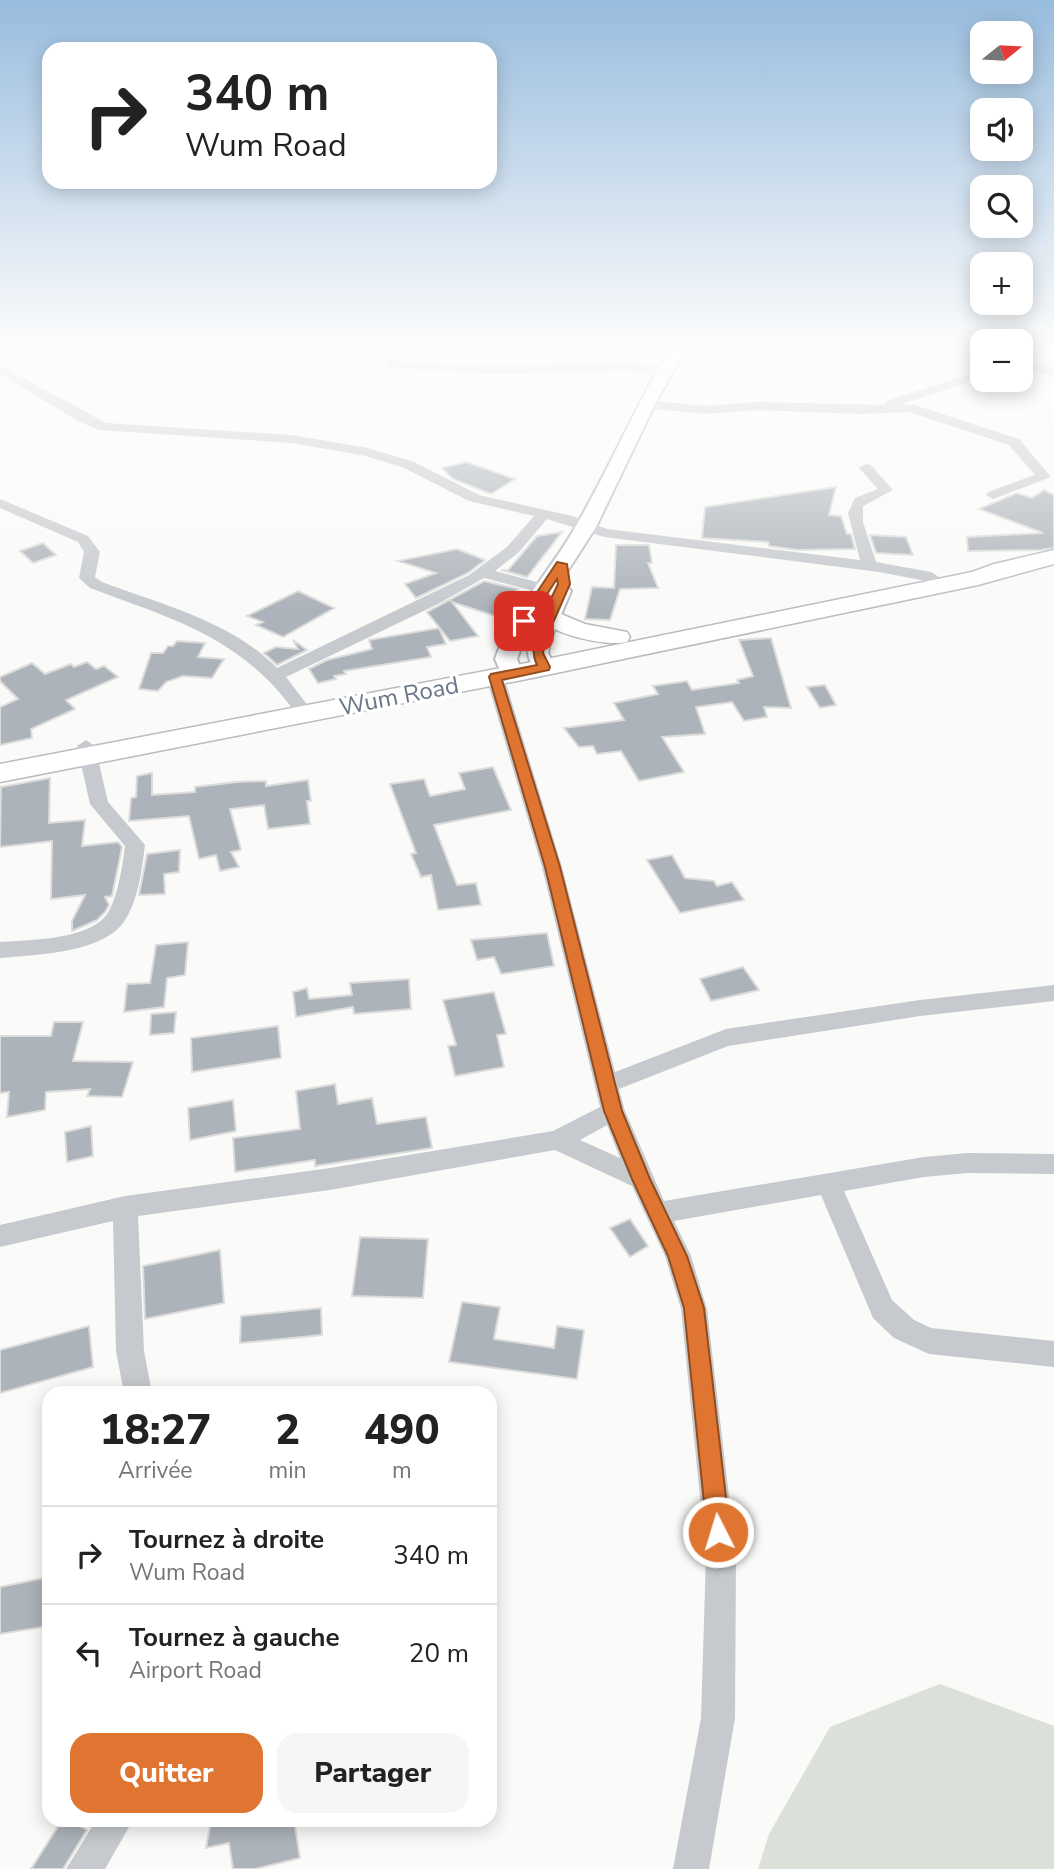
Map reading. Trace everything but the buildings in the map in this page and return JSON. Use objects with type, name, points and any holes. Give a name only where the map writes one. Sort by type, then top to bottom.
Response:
[{"type":"highway","name":"Wum Road","points":[[541,660],[978,578],[1002,569],[1054,557]]},
{"type":"highway","name":"Wum Road","points":[[0,773],[86,752],[504,670],[618,637],[881,572],[931,577],[969,570],[1002,569]]},
{"type":"highway","points":[[549,616],[578,630],[618,637]]},
{"type":"highway","name":"Wum Road","points":[[0,764],[86,752]]},
{"type":"main road","points":[[504,670],[514,636],[586,527],[630,437]]},
{"type":"main road","points":[[541,660],[549,616],[564,584],[561,564]]},
{"type":"street","points":[[264,437],[292,439],[368,452],[409,466],[474,498],[543,514],[604,533],[881,572]]},
{"type":"street","points":[[993,495],[1043,478],[1017,444],[997,437]]},
{"type":"street","points":[[866,468],[886,490],[884,493],[862,499],[853,514],[881,572]]},
{"type":"street","points":[[0,503],[83,539],[92,552],[87,578],[96,585],[222,634],[245,648],[277,675],[302,708]]},
{"type":"street","points":[[277,675],[482,573],[514,550],[543,514]]},
{"type":"street","points":[[482,573],[546,589]]},
{"type":"street","points":[[504,670],[610,1098],[641,1179],[678,1256],[694,1308],[721,1556],[718,1718],[691,1869]]},
{"type":"street","points":[[0,950],[84,939],[105,929],[116,918],[135,845],[99,804],[86,752]]},
{"type":"street","points":[[0,1236],[125,1207],[330,1179],[557,1140],[610,1098],[726,1038],[920,1008],[1054,993]]},
{"type":"street","points":[[557,1140],[641,1179]]},
{"type":"street","points":[[657,1213],[924,1167],[968,1163],[1054,1164]]},
{"type":"street","points":[[829,1185],[882,1309],[904,1329],[929,1341],[1054,1354]]},
{"type":"street","points":[[125,1207],[130,1351],[137,1386]]},
{"type":"street","points":[[84,1869],[111,1827]]},
{"type":"shaded area","points":[[940,1684],[1054,1726],[1054,1869],[758,1869],[769,1834],[830,1727]]},
{"type":"route","points":[[524,621],[561,564],[564,584],[539,641],[537,653],[544,667],[495,677],[552,867],[613,1111],[641,1179],[678,1256],[694,1308],[718,1532]]}]
